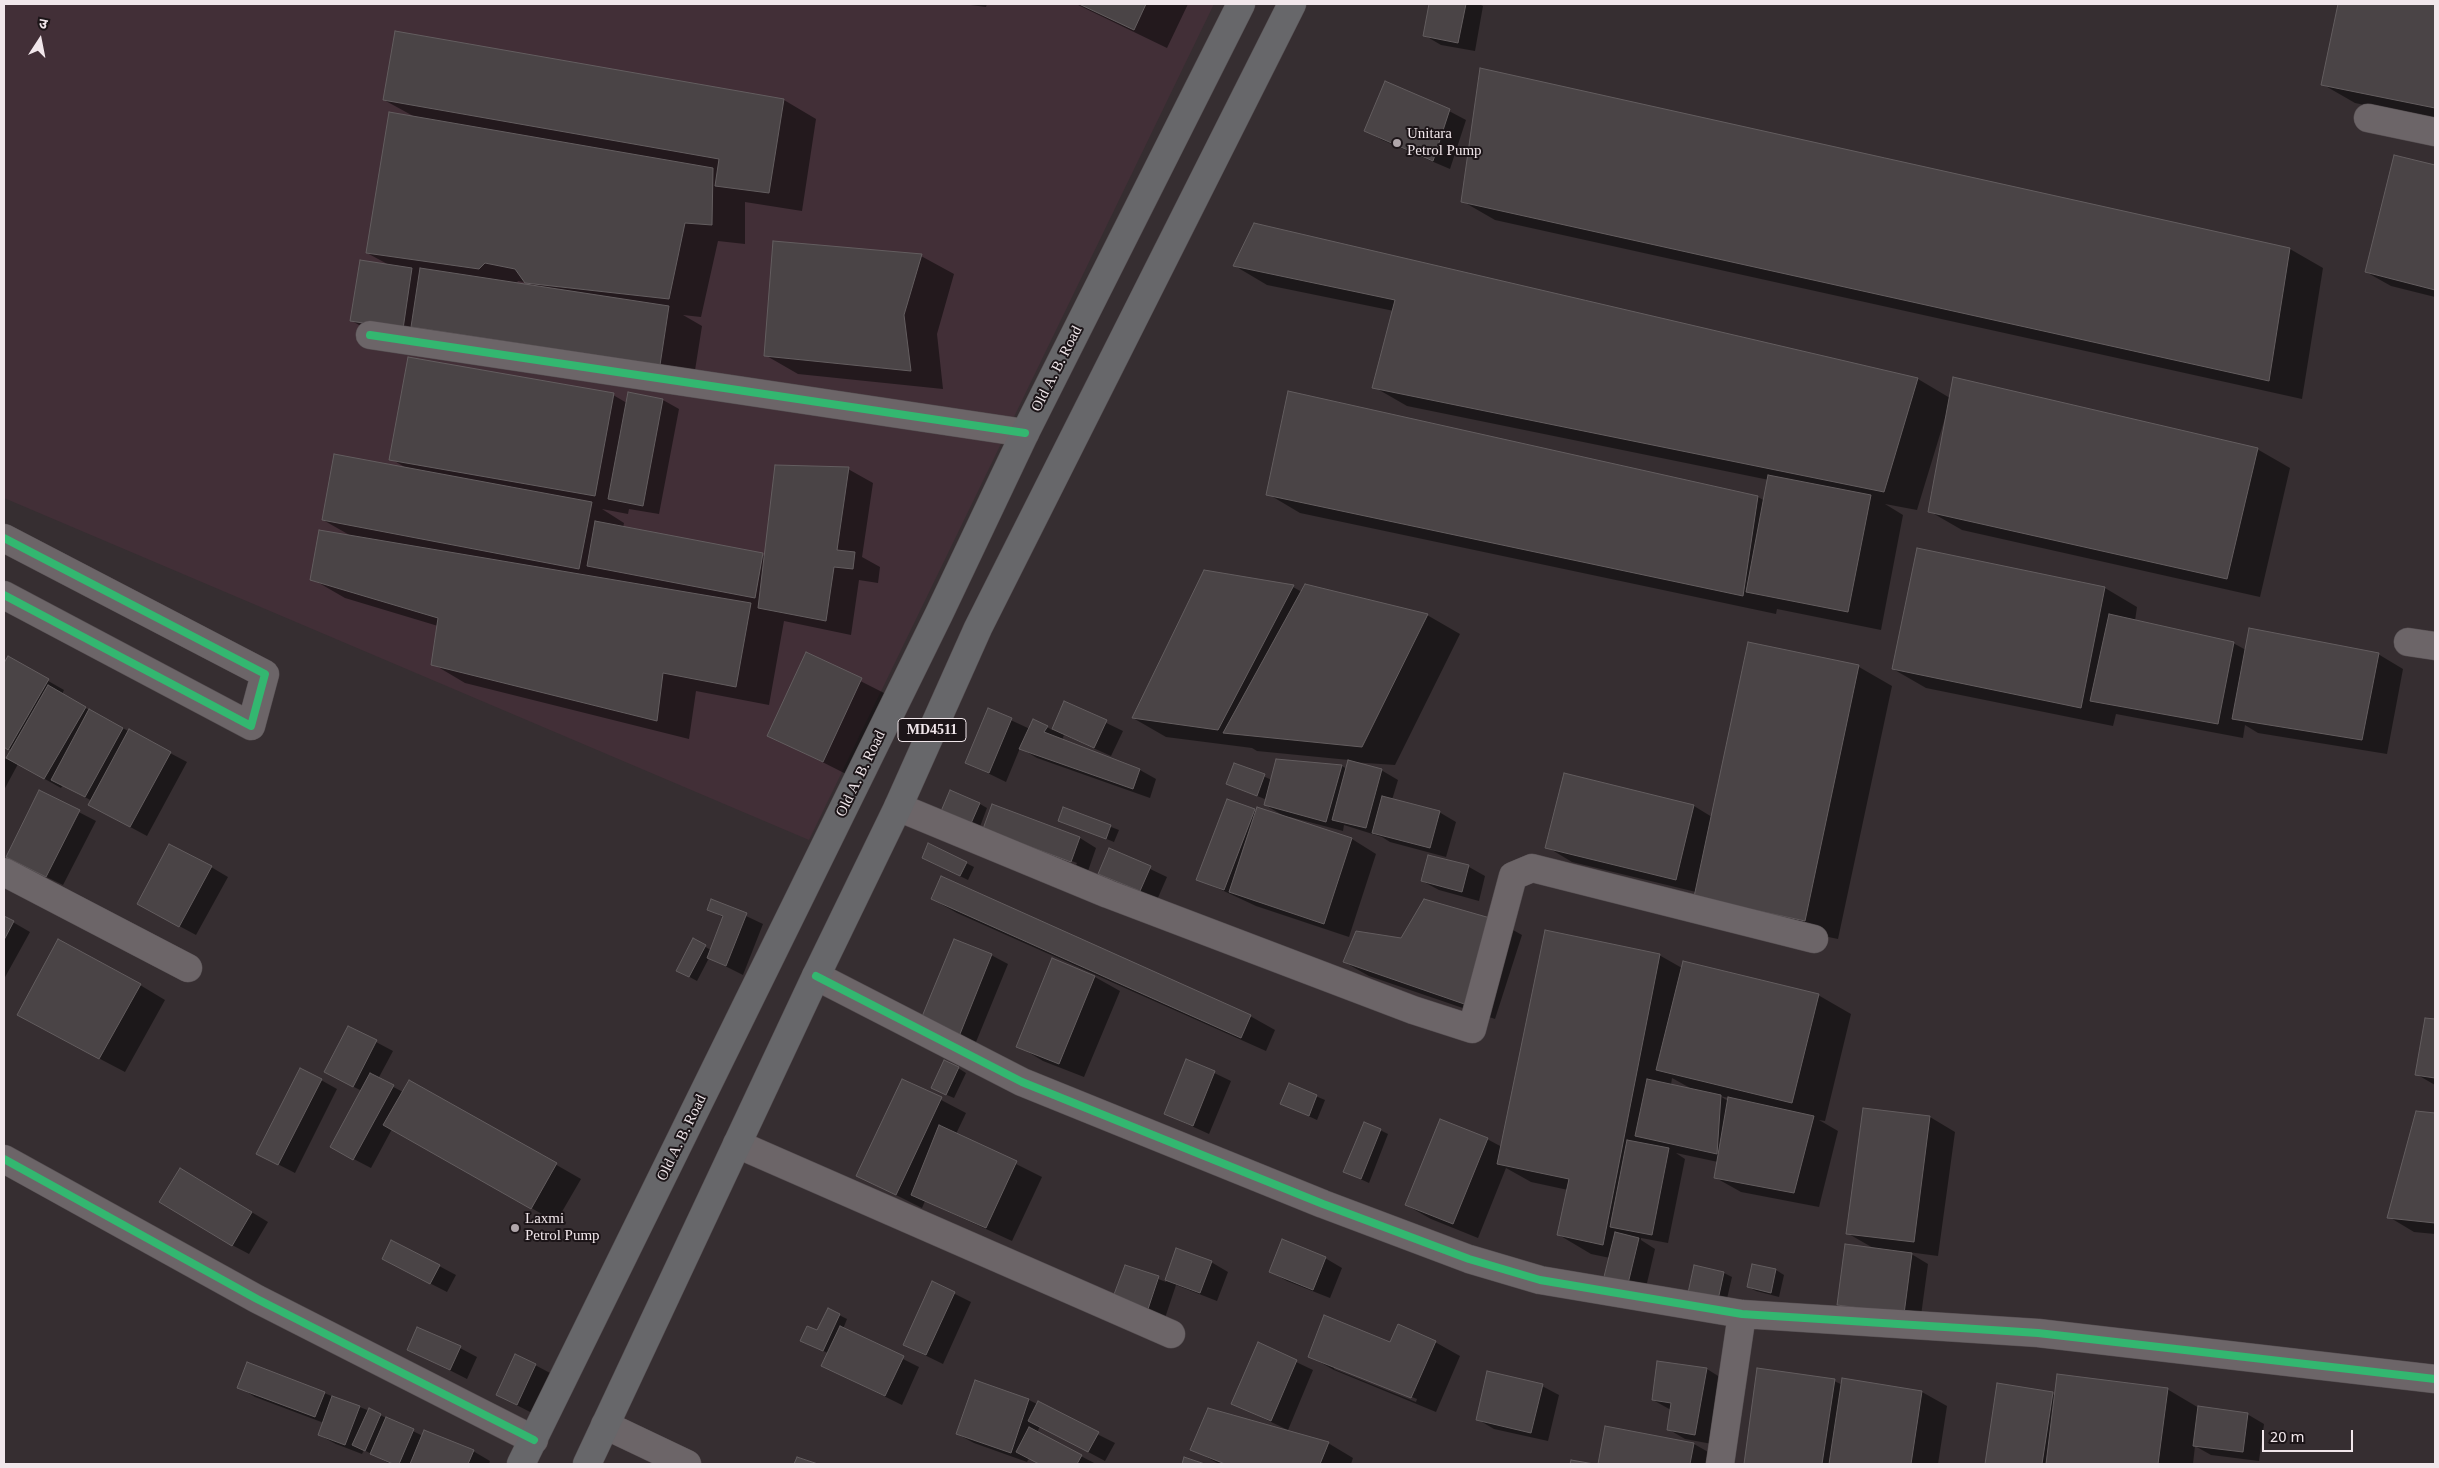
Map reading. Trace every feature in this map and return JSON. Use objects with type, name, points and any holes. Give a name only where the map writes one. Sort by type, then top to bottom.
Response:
[{"type":"main road","name":"Old A. B. Road","points":[[521,1464],[940,614],[1025,433],[1241,4]]},
{"type":"main road","name":"MD4511","points":[[588,1464],[816,976],[898,807],[978,628],[1292,4]]},
{"type":"street","points":[[2368,118],[2435,132]]},
{"type":"street","points":[[370,335],[1025,433]]},
{"type":"street","points":[[4,538],[265,674],[251,726],[4,595]]},
{"type":"street","points":[[2408,642],[2435,646]]},
{"type":"street","points":[[898,807],[1108,894],[1413,1010],[1472,1029],[1513,876],[1532,868],[1814,939]]},
{"type":"street","points":[[4,872],[188,968]]},
{"type":"street","points":[[816,976],[1022,1082],[1323,1204],[1469,1260],[1540,1280],[1742,1314],[2038,1332],[2435,1379]]},
{"type":"street","points":[[737,1144],[1171,1334]]},
{"type":"street","points":[[4,1159],[257,1298],[534,1440]]},
{"type":"street","points":[[1720,1464],[1742,1314]]},
{"type":"street","points":[[605,1425],[687,1464]]},
{"type":"shaded area","points":[[4,4],[1214,4],[809,840],[4,498]]},
{"type":"building","points":[[1079,4],[1146,4],[1134,30]]},
{"type":"building","points":[[1429,4],[1466,4],[1458,43],[1423,36]]},
{"type":"building","points":[[2338,4],[2435,4],[2435,108],[2321,85]]},
{"type":"building","points":[[395,31],[784,99],[769,193],[715,186],[719,159],[383,100]]},
{"type":"building","points":[[1480,68],[2290,248],[2269,381],[1461,202]]},
{"type":"building","points":[[1385,81],[1450,109],[1433,161],[1364,131]]},
{"type":"building","points":[[389,112],[713,168],[712,225],[685,223],[669,299],[525,283],[515,269],[485,263],[479,269],[366,253]]},
{"type":"building","points":[[2394,155],[2435,165],[2435,290],[2365,272]]},
{"type":"building","points":[[1254,223],[1918,378],[1884,492],[1372,388],[1395,300],[1233,266]]},
{"type":"building","points":[[773,241],[922,254],[904,315],[911,371],[764,356]]},
{"type":"building","points":[[360,260],[412,268],[403,329],[350,321]]},
{"type":"building","points":[[420,268],[669,306],[660,365],[411,327]]},
{"type":"building","points":[[408,357],[614,393],[595,496],[389,460]]},
{"type":"building","points":[[1953,377],[2258,448],[2227,579],[1928,512]]},
{"type":"building","points":[[1288,391],[1758,496],[1743,596],[1266,495]]},
{"type":"building","points":[[628,392],[663,399],[643,506],[608,499]]},
{"type":"building","points":[[334,454],[592,502],[579,569],[322,520]]},
{"type":"building","points":[[775,465],[849,467],[837,550],[855,552],[853,569],[834,567],[826,621],[758,608]]},
{"type":"building","points":[[1768,475],[1871,495],[1848,612],[1746,592]]},
{"type":"building","points":[[595,521],[763,553],[755,598],[587,566]]},
{"type":"building","points":[[319,530],[751,603],[736,687],[663,673],[657,721],[431,665],[438,618],[310,580]]},
{"type":"building","points":[[1917,548],[2105,587],[2081,708],[1892,669]]},
{"type":"building","points":[[1204,570],[1294,585],[1218,730],[1132,718]]},
{"type":"building","points":[[1305,584],[1428,614],[1362,747],[1223,733]]},
{"type":"building","points":[[2109,614],[2234,642],[2218,724],[2090,701]]},
{"type":"building","points":[[2249,628],[2379,653],[2362,740],[2232,719]]},
{"type":"building","points":[[1748,642],[1859,665],[1805,921],[1694,897]]},
{"type":"building","points":[[806,652],[862,678],[823,762],[767,736]]},
{"type":"building","points":[[8,656],[49,679],[8,750],[4,747],[4,663]]},
{"type":"building","points":[[48,685],[86,707],[44,779],[6,758]]},
{"type":"building","points":[[1064,701],[1107,720],[1094,748],[1052,729]]},
{"type":"building","points":[[988,708],[1012,718],[989,773],[965,763]]},
{"type":"building","points":[[89,709],[123,728],[85,797],[51,780]]},
{"type":"building","points":[[1033,719],[1048,726],[1044,732],[1140,769],[1133,789],[1019,749]]},
{"type":"building","points":[[129,729],[171,752],[130,827],[88,805]]},
{"type":"building","points":[[1276,759],[1342,765],[1326,822],[1264,805]]},
{"type":"building","points":[[1348,760],[1382,769],[1366,828],[1332,820]]},
{"type":"building","points":[[1234,763],[1265,774],[1257,796],[1226,784]]},
{"type":"building","points":[[1564,773],[1694,805],[1676,880],[1545,848]]},
{"type":"building","points":[[39,790],[80,810],[46,877],[6,857]]},
{"type":"building","points":[[950,790],[980,803],[969,828],[939,816]]},
{"type":"building","points":[[1382,796],[1440,811],[1430,848],[1372,833]]},
{"type":"building","points":[[1227,799],[1255,809],[1224,890],[1196,880]]},
{"type":"building","points":[[992,804],[1080,837],[1071,862],[983,829]]},
{"type":"building","points":[[1063,807],[1111,825],[1106,839],[1058,821]]},
{"type":"building","points":[[1257,807],[1352,838],[1324,924],[1229,892]]},
{"type":"building","points":[[928,843],[967,862],[960,876],[922,858]]},
{"type":"building","points":[[169,844],[212,866],[179,927],[137,904]]},
{"type":"building","points":[[1109,848],[1151,866],[1140,891],[1098,874]]},
{"type":"building","points":[[1428,855],[1469,865],[1462,892],[1421,881]]},
{"type":"building","points":[[941,876],[1251,1015],[1241,1038],[931,899]]},
{"type":"building","points":[[711,899],[747,913],[726,966],[707,958],[723,916],[707,910]]},
{"type":"building","points":[[1424,899],[1497,920],[1470,1006],[1343,962],[1356,931],[1401,938]]},
{"type":"building","points":[[4,916],[14,921],[4,940]]},
{"type":"building","points":[[1545,930],[1660,954],[1603,1245],[1557,1235],[1569,1179],[1497,1164]]},
{"type":"building","points":[[693,938],[706,945],[689,977],[676,971]]},
{"type":"building","points":[[58,939],[141,984],[99,1059],[17,1015]]},
{"type":"building","points":[[954,939],[992,954],[960,1034],[921,1019]]},
{"type":"building","points":[[1052,958],[1095,976],[1059,1064],[1016,1047]]},
{"type":"building","points":[[1683,961],[1819,994],[1792,1103],[1656,1070]]},
{"type":"building","points":[[2425,1018],[2435,1019],[2435,1078],[2415,1075]]},
{"type":"building","points":[[348,1026],[377,1040],[353,1087],[324,1072]]},
{"type":"building","points":[[1186,1059],[1215,1071],[1193,1126],[1164,1114]]},
{"type":"building","points":[[944,1060],[959,1067],[946,1095],[931,1088]]},
{"type":"building","points":[[300,1068],[322,1079],[278,1165],[256,1154]]},
{"type":"building","points":[[370,1073],[394,1085],[353,1160],[330,1147]]},
{"type":"building","points":[[902,1079],[942,1097],[896,1195],[856,1176]]},
{"type":"building","points":[[1647,1079],[1721,1095],[1717,1154],[1635,1136]]},
{"type":"building","points":[[409,1080],[557,1163],[531,1209],[383,1125]]},
{"type":"building","points":[[1289,1083],[1317,1095],[1309,1116],[1280,1104]]},
{"type":"building","points":[[1728,1097],[1814,1116],[1794,1193],[1714,1178]]},
{"type":"building","points":[[1863,1108],[1930,1116],[1914,1242],[1846,1234]]},
{"type":"building","points":[[2416,1111],[2435,1113],[2435,1223],[2387,1218]]},
{"type":"building","points":[[1440,1119],[1488,1138],[1453,1224],[1405,1205]]},
{"type":"building","points":[[1364,1122],[1381,1129],[1361,1179],[1343,1172]]},
{"type":"building","points":[[939,1125],[1017,1161],[986,1228],[911,1195]]},
{"type":"building","points":[[1627,1140],[1669,1148],[1652,1235],[1610,1227]]},
{"type":"building","points":[[180,1168],[252,1212],[232,1246],[159,1202]]},
{"type":"building","points":[[1615,1232],[1639,1238],[1626,1292],[1602,1285]]},
{"type":"building","points":[[1282,1239],[1326,1257],[1313,1290],[1269,1272]]},
{"type":"building","points":[[391,1240],[440,1265],[430,1284],[382,1259]]},
{"type":"building","points":[[1845,1244],[1912,1253],[1904,1314],[1837,1305]]},
{"type":"building","points":[[1176,1248],[1212,1261],[1200,1293],[1165,1280]]},
{"type":"building","points":[[1752,1264],[1776,1269],[1771,1293],[1747,1287]]},
{"type":"building","points":[[1125,1265],[1159,1276],[1148,1309],[1113,1297]]},
{"type":"building","points":[[1694,1265],[1724,1272],[1718,1300],[1688,1293]]},
{"type":"building","points":[[932,1281],[955,1292],[926,1355],[903,1345]]},
{"type":"building","points":[[828,1308],[840,1314],[823,1351],[800,1341],[807,1326],[817,1330]]},
{"type":"building","points":[[1324,1315],[1390,1342],[1398,1324],[1436,1341],[1411,1398],[1308,1357]]},
{"type":"building","points":[[840,1326],[904,1356],[885,1396],[821,1366]]},
{"type":"building","points":[[417,1327],[461,1346],[450,1370],[407,1350]]},
{"type":"building","points":[[1258,1342],[1297,1360],[1271,1421],[1231,1404]]},
{"type":"building","points":[[515,1354],[536,1364],[517,1405],[496,1395]]},
{"type":"building","points":[[1657,1361],[1707,1368],[1695,1435],[1667,1430],[1671,1403],[1652,1400]]},
{"type":"building","points":[[247,1362],[325,1392],[315,1417],[237,1388]]},
{"type":"building","points":[[1757,1368],[1835,1379],[1822,1464],[1744,1464]]},
{"type":"building","points":[[1487,1371],[1543,1384],[1531,1433],[1476,1420]]},
{"type":"building","points":[[2057,1374],[2168,1388],[2158,1464],[2046,1464]]},
{"type":"building","points":[[1842,1378],[1922,1391],[1911,1464],[1829,1464]]},
{"type":"building","points":[[975,1380],[1029,1399],[1011,1453],[956,1434]]},
{"type":"building","points":[[1997,1383],[2053,1392],[2042,1464],[1985,1464]]},
{"type":"building","points":[[332,1396],[360,1406],[345,1445],[318,1435]]},
{"type":"building","points":[[1038,1401],[1099,1432],[1088,1452],[1028,1421]]},
{"type":"building","points":[[2198,1406],[2248,1413],[2243,1452],[2193,1446]]},
{"type":"building","points":[[369,1408],[381,1414],[365,1451],[352,1445]]},
{"type":"building","points":[[1208,1408],[1329,1442],[1320,1464],[1225,1464],[1190,1450]]},
{"type":"building","points":[[386,1417],[414,1429],[399,1464],[393,1464],[370,1454]]},
{"type":"building","points":[[1605,1426],[1694,1443],[1690,1464],[1598,1464]]},
{"type":"building","points":[[1029,1427],[1082,1455],[1077,1464],[1039,1464],[1016,1452]]},
{"type":"building","points":[[424,1430],[474,1450],[468,1464],[410,1464]]},
{"type":"building","points":[[797,1457],[818,1464],[794,1464]]},
{"type":"building","points":[[1184,1457],[1205,1464],[1182,1464]]},
{"type":"building","points":[[1571,1460],[1594,1464],[1570,1464]]},
{"type":"cycle path","points":[[370,335],[1025,433]]},
{"type":"cycle path","points":[[4,538],[265,674],[251,726],[4,595]]},
{"type":"cycle path","points":[[816,976],[1022,1082],[1323,1204],[1469,1259],[1540,1280],[1742,1314],[2038,1333],[2435,1379]]},
{"type":"cycle path","points":[[4,1159],[257,1299],[534,1440]]},
{"type":"place","name":"Unitara Petrol Pump","points":[[1397,143]]},
{"type":"place","name":"Laxmi Petrol Pump","points":[[515,1228]]}]
